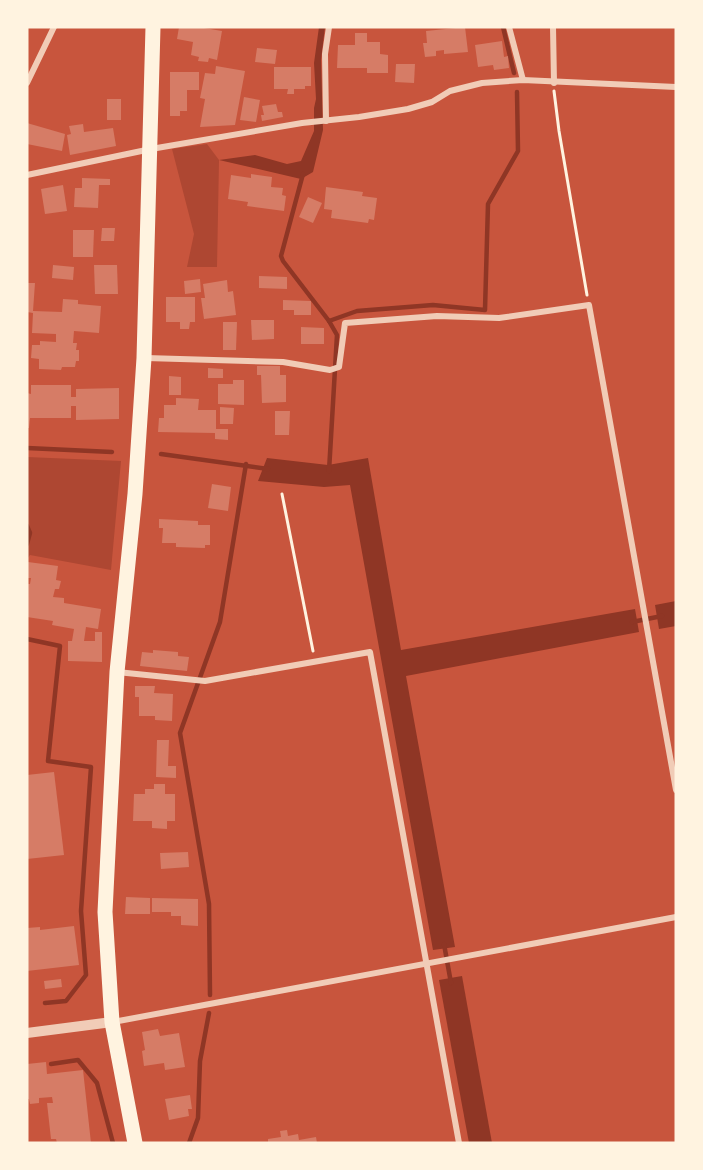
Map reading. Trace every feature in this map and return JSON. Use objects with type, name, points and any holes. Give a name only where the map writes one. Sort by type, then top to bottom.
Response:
[{"type":"main road","points":[[135,1143],[112,1022],[105,912],[117,672],[135,494],[144,358],[153,27]]},
{"type":"street","points":[[27,83],[54,27]]},
{"type":"street","points":[[326,121],[325,54],[329,27]]},
{"type":"street","points":[[509,27],[523,80]]},
{"type":"street","points":[[554,27],[554,83]]},
{"type":"street","points":[[27,175],[151,149],[302,123],[408,109],[432,102],[450,91],[482,83],[523,80],[676,87]]},
{"type":"street","points":[[144,358],[283,362],[330,370],[339,368],[345,323],[437,316],[499,318],[589,305],[676,790]]},
{"type":"street","points":[[117,672],[205,681],[370,652],[459,1143]]},
{"type":"street","points":[[27,1033],[112,1022],[676,917]]},
{"type":"path","points":[[554,83],[559,131],[589,305]]},
{"type":"path","points":[[282,494],[315,662]]},
{"type":"shaded area","points":[[319,27],[325,27],[321,60],[323,130],[313,172],[301,179],[219,160],[255,155],[287,164],[301,161],[314,131],[316,99],[314,63]]},
{"type":"shaded area","points":[[207,144],[219,160],[217,267],[187,267],[194,234],[172,149]]},
{"type":"shaded area","points":[[27,457],[121,461],[111,570],[30,555],[27,559]]},
{"type":"shaded area","points":[[267,458],[328,465],[368,458],[401,650],[635,609],[639,632],[406,676],[455,947],[433,950],[350,485],[324,487],[258,481]]},
{"type":"shaded area","points":[[676,601],[676,626],[659,629],[655,605]]},
{"type":"shaded area","points":[[462,976],[492,1143],[469,1143],[439,980]]},
{"type":"building","points":[[179,27],[222,31],[217,60],[209,58],[208,62],[198,61],[199,57],[191,55],[193,42],[177,39]]},
{"type":"building","points":[[465,27],[468,52],[444,54],[444,50],[436,51],[436,56],[425,57],[423,43],[427,43],[426,31]]},
{"type":"building","points":[[355,33],[367,33],[367,42],[380,42],[380,54],[388,55],[388,73],[367,73],[367,68],[337,68],[338,45],[355,45]]},
{"type":"building","points":[[502,41],[504,57],[508,56],[509,68],[494,70],[493,65],[478,67],[475,45]]},
{"type":"building","points":[[257,48],[277,50],[275,64],[255,62]]},
{"type":"building","points":[[396,64],[415,64],[414,83],[395,82]]},
{"type":"building","points":[[216,66],[245,71],[235,125],[200,127],[205,99],[200,98],[205,73],[215,74]]},
{"type":"building","points":[[274,67],[311,67],[311,86],[305,86],[305,89],[294,89],[294,94],[287,94],[288,89],[274,89]]},
{"type":"building","points":[[170,72],[199,72],[199,90],[187,90],[187,111],[180,111],[180,116],[170,116]]},
{"type":"building","points":[[244,97],[260,100],[256,122],[240,120]]},
{"type":"building","points":[[107,99],[121,99],[121,120],[107,120]]},
{"type":"building","points":[[276,104],[278,112],[282,112],[283,117],[262,121],[261,115],[264,115],[262,106]]},
{"type":"building","points":[[27,123],[65,134],[62,151],[27,144]]},
{"type":"building","points":[[83,124],[84,132],[113,128],[116,146],[70,155],[67,135],[71,134],[69,126]]},
{"type":"building","points":[[251,174],[272,177],[271,187],[283,188],[282,195],[286,196],[284,211],[247,206],[248,202],[228,199],[231,175],[251,178]]},
{"type":"building","points":[[82,178],[110,179],[110,185],[99,185],[98,208],[74,207],[75,188],[82,188]]},
{"type":"building","points":[[63,185],[67,211],[45,214],[41,189]]},
{"type":"building","points":[[326,187],[363,192],[362,196],[377,198],[374,220],[369,219],[368,223],[331,218],[332,210],[324,209]]},
{"type":"building","points":[[308,197],[322,203],[313,223],[299,217]]},
{"type":"building","points":[[102,228],[115,228],[114,241],[101,241]]},
{"type":"building","points":[[73,230],[94,230],[93,257],[73,257]]},
{"type":"building","points":[[53,265],[74,267],[73,280],[52,278]]},
{"type":"building","points":[[94,265],[117,265],[118,294],[95,294]]},
{"type":"building","points":[[259,276],[287,277],[287,289],[259,288]]},
{"type":"building","points":[[200,279],[201,292],[185,294],[184,281]]},
{"type":"building","points":[[227,280],[228,292],[233,291],[236,315],[204,319],[201,298],[205,298],[203,284]]},
{"type":"building","points":[[27,283],[35,283],[33,311],[62,312],[63,299],[78,300],[78,304],[101,306],[99,333],[74,331],[73,343],[77,343],[76,350],[79,350],[79,361],[76,361],[75,367],[62,367],[61,370],[39,369],[39,359],[31,358],[32,345],[40,345],[40,341],[56,342],[56,334],[32,333],[33,313],[27,312]]},
{"type":"building","points":[[166,297],[195,297],[195,322],[190,322],[189,329],[180,329],[180,322],[166,322]]},
{"type":"building","points":[[283,300],[311,301],[311,315],[294,315],[294,310],[283,310]]},
{"type":"building","points":[[251,320],[274,320],[274,339],[252,340]]},
{"type":"building","points":[[223,322],[237,322],[236,350],[223,350]]},
{"type":"building","points":[[301,327],[324,328],[324,344],[301,344]]},
{"type":"building","points":[[257,366],[280,366],[280,375],[286,375],[286,402],[262,403],[261,375],[257,375]]},
{"type":"building","points":[[208,368],[223,369],[223,378],[208,378]]},
{"type":"building","points":[[169,376],[181,377],[181,395],[169,395]]},
{"type":"building","points":[[233,380],[244,380],[244,405],[218,404],[218,384],[233,384]]},
{"type":"building","points":[[31,385],[71,385],[71,397],[76,397],[76,389],[119,388],[119,419],[76,420],[76,406],[71,406],[71,418],[30,418],[29,428],[27,428],[27,393],[31,394]]},
{"type":"building","points":[[176,398],[199,399],[198,410],[216,410],[216,429],[228,429],[228,440],[215,439],[215,433],[158,432],[159,418],[164,418],[164,405],[176,405]]},
{"type":"building","points":[[220,407],[234,408],[233,424],[220,424]]},
{"type":"building","points":[[275,411],[290,411],[289,435],[275,435]]},
{"type":"building","points":[[212,484],[231,487],[228,511],[208,508]]},
{"type":"building","points":[[159,519],[198,521],[198,525],[210,525],[210,545],[205,545],[205,548],[176,547],[176,543],[162,543],[163,528],[159,528]]},
{"type":"building","points":[[28,562],[58,566],[56,580],[61,581],[53,597],[64,598],[64,603],[101,609],[98,629],[86,627],[84,641],[95,641],[95,632],[102,632],[102,662],[68,661],[68,641],[72,641],[74,629],[52,625],[53,621],[27,617],[27,584],[30,584],[31,578],[27,578]]},
{"type":"building","points":[[153,650],[178,652],[178,656],[189,657],[187,671],[140,666],[142,652],[153,653]]},
{"type":"building","points":[[135,686],[155,686],[154,693],[173,694],[172,721],[155,720],[155,716],[139,716],[139,697],[135,697]]},
{"type":"building","points":[[157,740],[169,740],[168,766],[176,766],[176,778],[156,777]]},
{"type":"building","points":[[54,772],[64,855],[27,859],[27,775]]},
{"type":"building","points":[[154,784],[165,784],[165,794],[175,794],[175,821],[167,821],[167,829],[152,828],[152,821],[133,821],[134,794],[145,794],[145,789],[154,789]]},
{"type":"building","points":[[188,852],[189,867],[161,869],[160,853]]},
{"type":"building","points":[[126,897],[150,898],[150,914],[125,914]]},
{"type":"building","points":[[152,898],[198,899],[198,926],[181,925],[181,916],[171,916],[171,912],[152,912]]},
{"type":"building","points":[[74,926],[79,965],[27,971],[27,928],[40,927],[40,930]]},
{"type":"building","points":[[61,979],[62,987],[45,989],[44,981]]},
{"type":"building","points":[[158,1029],[160,1036],[179,1033],[185,1067],[165,1070],[164,1063],[144,1066],[142,1051],[145,1050],[142,1032]]},
{"type":"building","points":[[46,1062],[47,1074],[83,1070],[91,1143],[57,1143],[56,1139],[51,1139],[47,1103],[53,1103],[52,1097],[39,1098],[39,1103],[30,1104],[27,1099],[27,1064]]},
{"type":"building","points":[[190,1095],[192,1109],[188,1109],[189,1116],[169,1120],[165,1099]]},
{"type":"building","points":[[287,1130],[288,1136],[298,1134],[299,1140],[316,1137],[317,1143],[268,1143],[268,1139],[281,1137],[280,1131]]},
{"type":"waterway","points":[[503,27],[514,73]]},
{"type":"waterway","points":[[329,321],[357,311],[433,305],[485,310],[488,204],[518,151],[517,92]]},
{"type":"waterway","points":[[303,174],[281,256],[337,335],[329,471]]},
{"type":"waterway","points":[[27,448],[112,452]]},
{"type":"waterway","points":[[161,454],[268,469]]},
{"type":"waterway","points":[[210,995],[209,904],[180,733],[220,622],[246,464]]},
{"type":"waterway","points":[[27,526],[30,533],[27,544]]},
{"type":"waterway","points":[[632,622],[662,616]]},
{"type":"waterway","points":[[27,639],[60,646],[48,761],[91,767],[81,911],[86,975],[66,1001],[45,1003]]},
{"type":"waterway","points":[[444,944],[451,983]]},
{"type":"waterway","points":[[189,1143],[198,1118],[200,1061],[209,1013]]},
{"type":"waterway","points":[[51,1064],[78,1060],[97,1083],[113,1143]]}]
